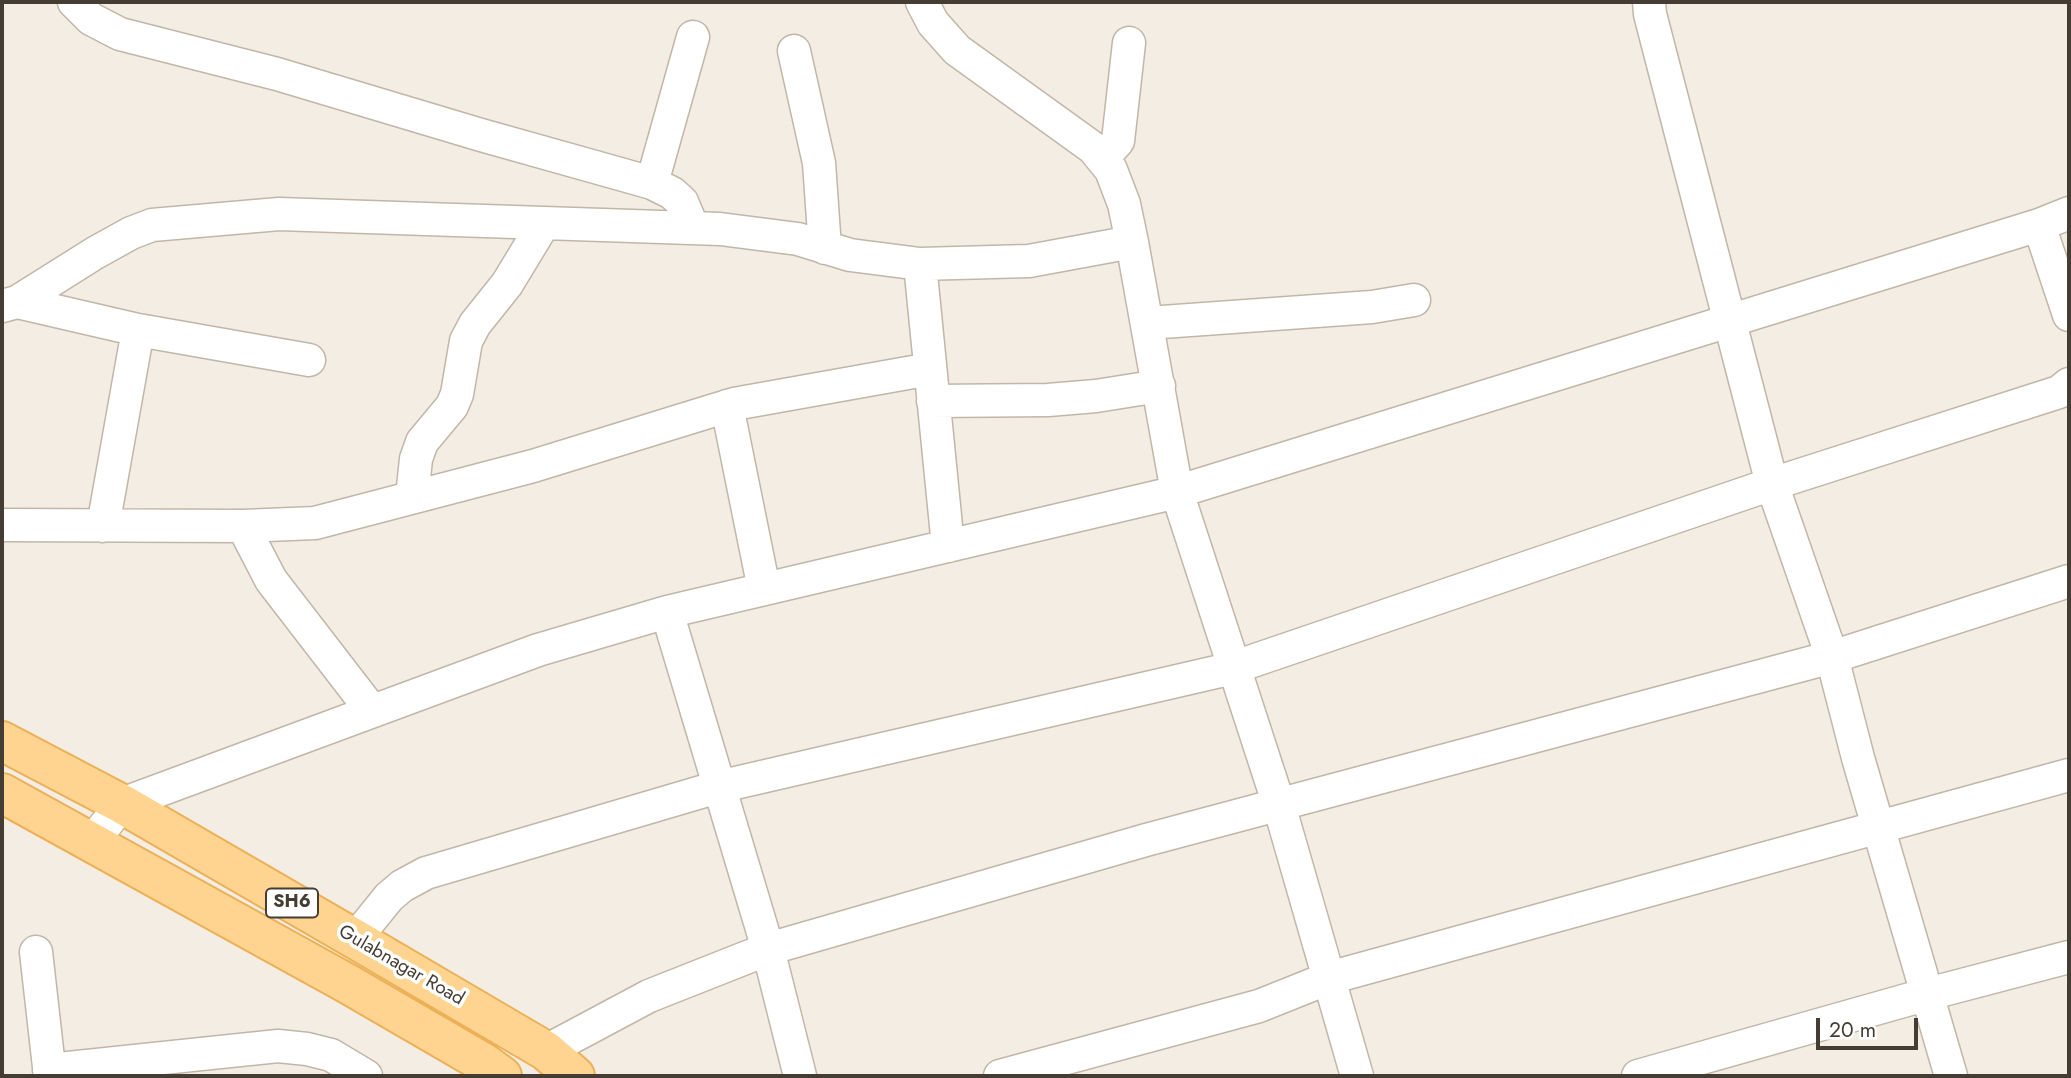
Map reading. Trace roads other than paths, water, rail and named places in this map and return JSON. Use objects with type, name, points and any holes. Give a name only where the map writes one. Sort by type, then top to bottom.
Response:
[{"type":"main road","name":"Gulabnagar Road","points":[[2,741],[122,804],[355,939],[545,1051],[575,1076]]},
{"type":"main road","name":"SH6","points":[[2,793],[360,990],[502,1076]]},
{"type":"street","points":[[74,2],[91,19],[120,34],[277,74],[652,183],[672,193],[682,202],[693,228]]},
{"type":"street","points":[[922,2],[933,23],[957,50],[1093,148],[1111,170],[1124,204],[1132,242],[1177,492],[1279,805],[1357,1076]]},
{"type":"street","points":[[1650,2],[1650,14],[1772,484],[1832,657],[1858,758],[1951,1076]]},
{"type":"street","points":[[652,183],[693,37]]},
{"type":"street","points":[[1103,158],[1118,141],[1129,43]]},
{"type":"street","points":[[794,51],[820,163],[825,248]]},
{"type":"street","points":[[92,842],[122,804],[538,650],[667,612],[1177,492],[2039,225],[2069,213]]},
{"type":"street","points":[[10,304],[131,233],[152,225],[279,214],[720,229],[798,239],[850,255],[920,264],[1029,261],[1132,242]]},
{"type":"street","points":[[412,497],[416,459],[422,442],[452,406],[457,394],[466,341],[475,324],[507,284],[544,223]]},
{"type":"street","points":[[2039,225],[2069,314]]},
{"type":"street","points":[[920,264],[948,546]]},
{"type":"street","points":[[1148,323],[1372,307],[1414,300]]},
{"type":"street","points":[[10,304],[309,360]]},
{"type":"street","points":[[103,526],[138,330]]},
{"type":"street","points":[[2,525],[243,526],[315,523],[533,466],[727,406],[930,369]]},
{"type":"street","points":[[355,939],[389,897],[402,886],[426,873],[719,787],[1234,666],[1772,484],[2059,392],[2069,384]]},
{"type":"street","points":[[933,401],[1048,400],[1159,386]]},
{"type":"street","points":[[727,406],[764,589]]},
{"type":"street","points":[[243,526],[271,580],[372,711]]},
{"type":"street","points":[[545,1051],[649,996],[768,950],[1146,840],[1832,657],[2069,581]]},
{"type":"street","points":[[667,612],[768,950],[800,1076]]},
{"type":"street","points":[[1000,1076],[1259,1006],[1329,978],[2069,775]]},
{"type":"street","points":[[36,953],[50,1073],[278,1046],[331,1055],[366,1076]]},
{"type":"street","points":[[1638,1076],[2069,957]]}]
